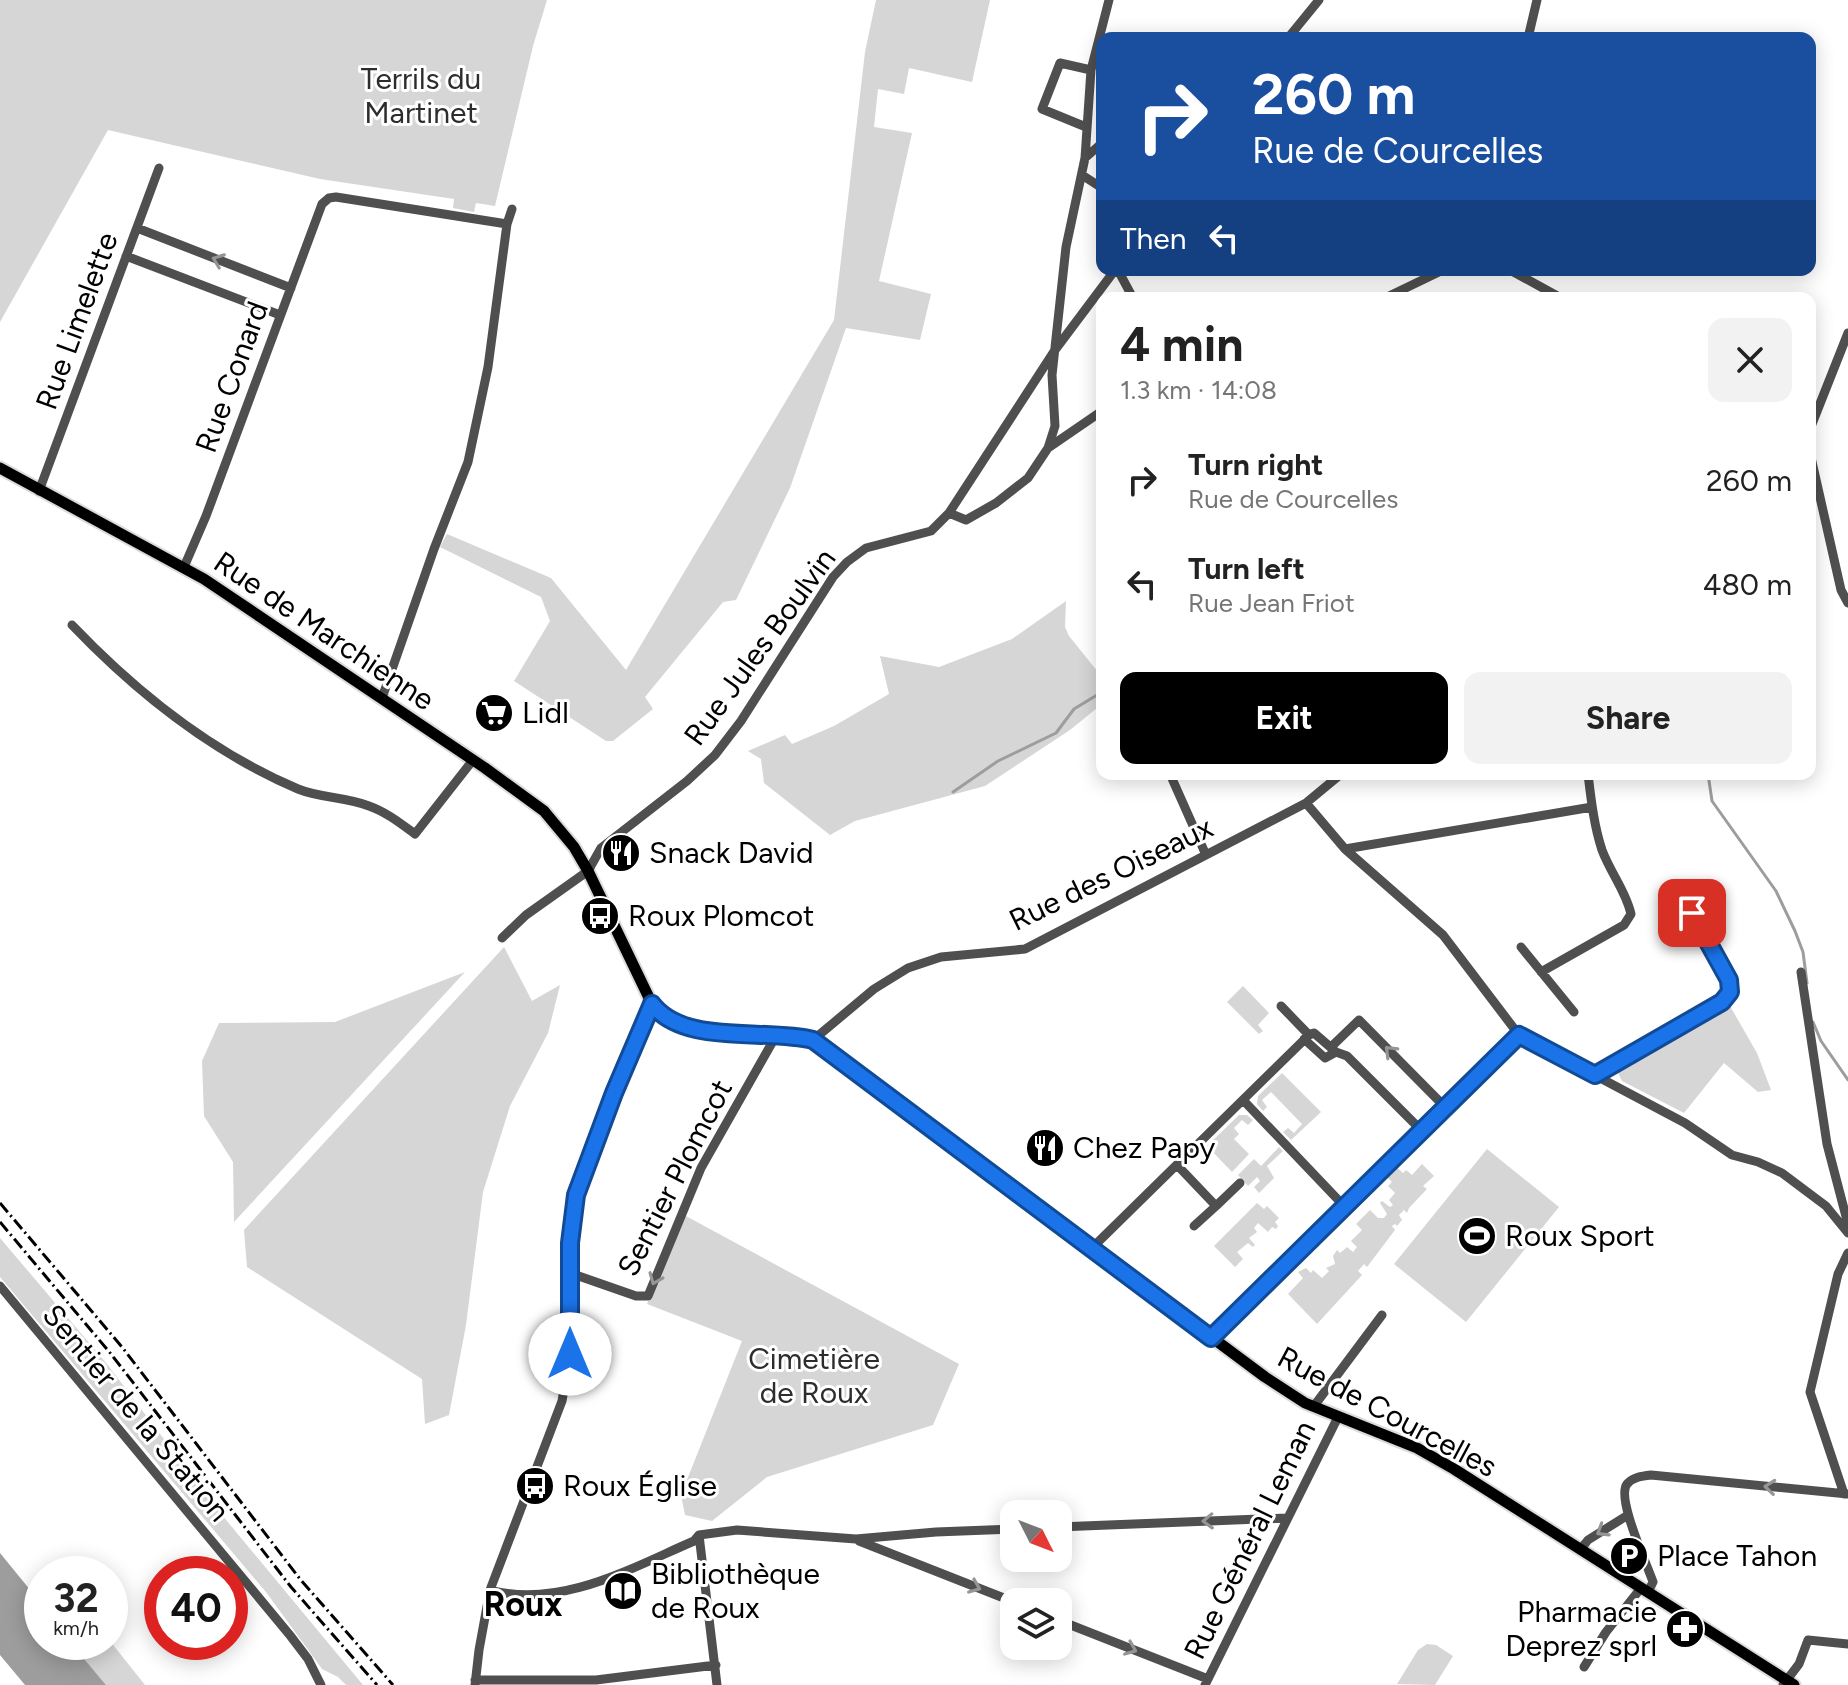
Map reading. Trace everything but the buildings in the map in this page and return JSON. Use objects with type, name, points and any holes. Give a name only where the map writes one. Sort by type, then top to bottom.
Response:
[{"type":"main road","name":"Rue de Marchienne","points":[[0,468],[184,567],[382,698],[544,811],[574,847],[588,871],[652,1004]]},
{"type":"main road","name":"Rue de Courcelles","points":[[652,1004],[661,1016],[684,1028],[777,1034],[813,1040],[1265,1377],[1314,1406],[1417,1448],[1457,1471],[1788,1683]]},
{"type":"street","points":[[1101,32],[1109,0]]},
{"type":"street","points":[[1293,32],[1319,0]]},
{"type":"street","points":[[1529,32],[1537,0]]},
{"type":"street","points":[[949,513],[966,520],[996,503],[1028,478],[1048,448],[1055,426],[1052,375],[1066,247],[1085,158],[1091,70],[1096,51]]},
{"type":"street","points":[[1086,127],[1042,109],[1060,63],[1091,70]]},
{"type":"street","points":[[1085,158],[1096,148]]},
{"type":"street","name":"Rue Limelette","points":[[39,491],[159,168]]},
{"type":"street","points":[[1082,175],[1096,184]]},
{"type":"street","name":"Rue Conard","points":[[184,567],[322,204],[336,197],[507,224]]},
{"type":"street","points":[[382,698],[468,462],[488,367],[507,224],[512,209]]},
{"type":"street","points":[[137,228],[291,288]]},
{"type":"street","points":[[126,256],[280,315]]},
{"type":"street","name":"Rue Jules Boulvin","points":[[1099,292],[1111,276]]},
{"type":"street","points":[[1397,292],[1431,276]]},
{"type":"street","points":[[1521,276],[1550,292]]},
{"type":"street","name":"Rue Jules Boulvin","points":[[502,938],[526,915],[588,871],[601,848],[687,781],[715,755],[741,721],[833,577],[847,562],[866,548],[931,531],[949,513],[1055,350],[1096,296]]},
{"type":"street","points":[[1816,414],[1848,333]]},
{"type":"street","points":[[1048,448],[1096,415]]},
{"type":"street","points":[[1816,480],[1841,590],[1848,603]]},
{"type":"street","points":[[72,625],[114,668],[218,747],[302,791],[366,805],[388,814],[415,834],[473,760]]},
{"type":"street","points":[[1173,780],[1206,855]]},
{"type":"street","name":"Rue des Oiseaux","points":[[813,1040],[874,989],[908,968],[941,957],[1025,949],[1306,803],[1334,780]]},
{"type":"street","points":[[1541,972],[1624,925],[1631,914],[1603,852],[1589,780]]},
{"type":"street","points":[[1306,803],[1345,849],[1443,935],[1519,1035],[1685,1123],[1732,1155],[1782,1173],[1826,1206],[1848,1233]]},
{"type":"street","points":[[1345,849],[1592,807]]},
{"type":"street","points":[[1595,1075],[1722,1002],[1730,992],[1729,980],[1680,891]]},
{"type":"street","points":[[1521,947],[1574,1012]]},
{"type":"street","points":[[1801,972],[1827,1144],[1848,1224]]},
{"type":"street","points":[[652,1004],[579,1186],[571,1227],[570,1354],[562,1401],[490,1590],[475,1682],[596,1680],[716,1665]]},
{"type":"street","points":[[1281,1006],[1325,1058],[1359,1020],[1445,1107]]},
{"type":"street","name":"Sentier Plomcot","points":[[570,1273],[636,1296],[648,1296],[701,1168],[777,1034]]},
{"type":"street","points":[[1211,1338],[1519,1035]]},
{"type":"street","points":[[1092,1248],[1309,1036]]},
{"type":"street","points":[[1333,1050],[1347,1056],[1421,1130]]},
{"type":"street","points":[[1243,1100],[1345,1207]]},
{"type":"street","points":[[1177,1165],[1216,1206]]},
{"type":"street","points":[[1194,1226],[1240,1183]]},
{"type":"street","points":[[1584,1667],[1606,1632],[1653,1582],[1623,1493],[1627,1484],[1637,1477],[1651,1475],[1846,1494],[1810,1392],[1838,1274],[1848,1253]]},
{"type":"street","name":"Sentier de la Station","points":[[0,1286],[289,1634],[308,1659],[321,1685]]},
{"type":"street","points":[[1314,1406],[1382,1315]]},
{"type":"street","name":"Rue Général Leman","points":[[1206,1682],[1338,1417]]},
{"type":"street","points":[[1580,1550],[1588,1540],[1628,1515]]},
{"type":"street","points":[[1072,1526],[1286,1518]]},
{"type":"street","points":[[490,1590],[524,1597],[603,1581],[694,1541],[699,1535],[737,1530],[856,1539],[1000,1530]]},
{"type":"street","points":[[699,1535],[717,1685]]},
{"type":"street","points":[[856,1539],[1000,1596]]},
{"type":"street","points":[[1072,1626],[1206,1682]]},
{"type":"street","name":"Rue de Courcelles","points":[[1788,1683],[1808,1640],[1848,1644]]},
{"type":"green space","name":"Terrils du Martinet","points":[[0,0],[547,0],[495,206],[476,203],[474,212],[453,208],[454,199],[320,179],[108,130],[0,322]]},
{"type":"green space","points":[[876,0],[990,0],[972,82],[909,68],[904,94],[878,89],[874,127],[912,133],[879,281],[931,294],[920,340],[846,328],[790,488],[736,600],[723,602],[645,697],[653,709],[613,741],[606,741],[514,681],[550,621],[541,597],[440,547],[447,534],[551,578],[626,670],[834,320],[865,52]]},
{"type":"green space","points":[[1066,601],[1065,627],[1096,670],[1096,709],[1070,730],[985,786],[855,821],[830,835],[764,783],[761,759],[748,751],[785,735],[792,744],[834,726],[889,694],[880,656],[939,667],[1012,639]]},
{"type":"green space","points":[[504,947],[532,1001],[560,985],[548,1033],[510,1106],[483,1192],[466,1325],[449,1415],[425,1424],[422,1379],[247,1267],[244,1230]]},
{"type":"green space","points":[[465,972],[234,1222],[233,1162],[204,1116],[202,1061],[219,1023],[335,1022]]},
{"type":"green space","points":[[1243,986],[1269,1013],[1258,1025],[1263,1031],[1259,1034],[1227,1002]]},
{"type":"green space","points":[[1730,1006],[1757,1053],[1771,1090],[1758,1092],[1724,1063],[1684,1113],[1622,1081],[1618,1073],[1623,1065]]},
{"type":"green space","points":[[1282,1073],[1321,1112],[1291,1140],[1283,1132],[1288,1128],[1294,1133],[1302,1124],[1271,1092],[1262,1100],[1267,1107],[1263,1111],[1257,1104],[1258,1096]]},
{"type":"green space","points":[[1239,1115],[1247,1115],[1253,1120],[1248,1125],[1242,1120],[1234,1128],[1239,1134],[1234,1139],[1249,1154],[1232,1172],[1207,1146]]},
{"type":"green space","points":[[1279,1147],[1283,1151],[1267,1166],[1274,1178],[1259,1193],[1254,1187],[1260,1181],[1257,1177],[1248,1186],[1238,1175],[1254,1159],[1261,1166]]},
{"type":"green space","name":"Roux Sport","points":[[1487,1149],[1559,1207],[1466,1322],[1394,1264]]},
{"type":"green space","points":[[1422,1164],[1434,1176],[1423,1186],[1427,1189],[1407,1213],[1404,1210],[1399,1215],[1402,1220],[1397,1226],[1392,1226],[1395,1230],[1367,1267],[1364,1264],[1358,1271],[1362,1275],[1317,1324],[1288,1294],[1303,1278],[1298,1272],[1306,1268],[1322,1278],[1329,1271],[1326,1268],[1335,1264],[1333,1256],[1337,1250],[1340,1253],[1347,1247],[1353,1252],[1357,1247],[1351,1241],[1362,1230],[1356,1224],[1370,1210],[1378,1218],[1384,1218],[1387,1214],[1380,1203],[1382,1201],[1390,1207],[1393,1205],[1389,1200],[1395,1193],[1388,1186],[1392,1182],[1386,1176],[1395,1166],[1403,1173],[1406,1170],[1412,1175]]},
{"type":"green space","points":[[1257,1203],[1264,1209],[1267,1206],[1279,1218],[1275,1222],[1278,1226],[1268,1232],[1258,1223],[1254,1228],[1257,1232],[1249,1238],[1255,1245],[1253,1247],[1248,1243],[1237,1252],[1243,1259],[1235,1267],[1214,1246]]},
{"type":"green space","name":"Cimetière de Roux","points":[[684,1215],[959,1364],[933,1425],[767,1477],[712,1521],[685,1515],[681,1495],[742,1341],[647,1304]]},
{"type":"green space","points":[[0,1238],[107,1364],[217,1509],[363,1685],[346,1685],[322,1669],[248,1571],[248,1556],[236,1556],[0,1277]]},
{"type":"green space","points":[[1427,1644],[1436,1645],[1453,1656],[1435,1685],[1397,1684],[1418,1650]]},
{"type":"green space","points":[[85,1660],[125,1660],[145,1685],[106,1685]]},
{"type":"shaded area","points":[[0,1553],[24,1582],[24,1660],[85,1660],[106,1685],[25,1685],[0,1655]]},
{"type":"waterway","points":[[953,792],[998,761],[1056,733],[1074,709],[1096,696]]},
{"type":"waterway","points":[[1709,780],[1712,801],[1776,891],[1803,952],[1807,983]]},
{"type":"waterway","points":[[1813,1022],[1821,1041],[1848,1080]]},
{"type":"railway","points":[[0,1203],[122,1347],[300,1579],[393,1685]]},
{"type":"railway","points":[[0,1222],[111,1354],[291,1587],[377,1685]]},
{"type":"place","name":"Lidl","points":[[494,713]]},
{"type":"place","name":"Snack David","points":[[621,853]]},
{"type":"place","name":"Roux Plomcot","points":[[600,916]]},
{"type":"place","name":"Chez Papy","points":[[1045,1148]]},
{"type":"place","name":"Roux Sport","points":[[1477,1236]]},
{"type":"place","name":"Roux Église","points":[[535,1486]]},
{"type":"place","name":"Place Tahon","points":[[1629,1556]]},
{"type":"place","name":"Bibliothèque de Roux","points":[[623,1591]]},
{"type":"place","name":"Pharmacie Deprez sprl","points":[[1685,1629]]},
{"type":"district","name":"Roux","points":[[523,1604]]},
{"type":"route","points":[[570,1354],[570,1243],[576,1195],[614,1093],[652,1004],[661,1016],[684,1028],[795,1035],[813,1040],[1211,1338],[1519,1035],[1595,1075],[1722,1002],[1730,992],[1729,980],[1692,913]]}]
